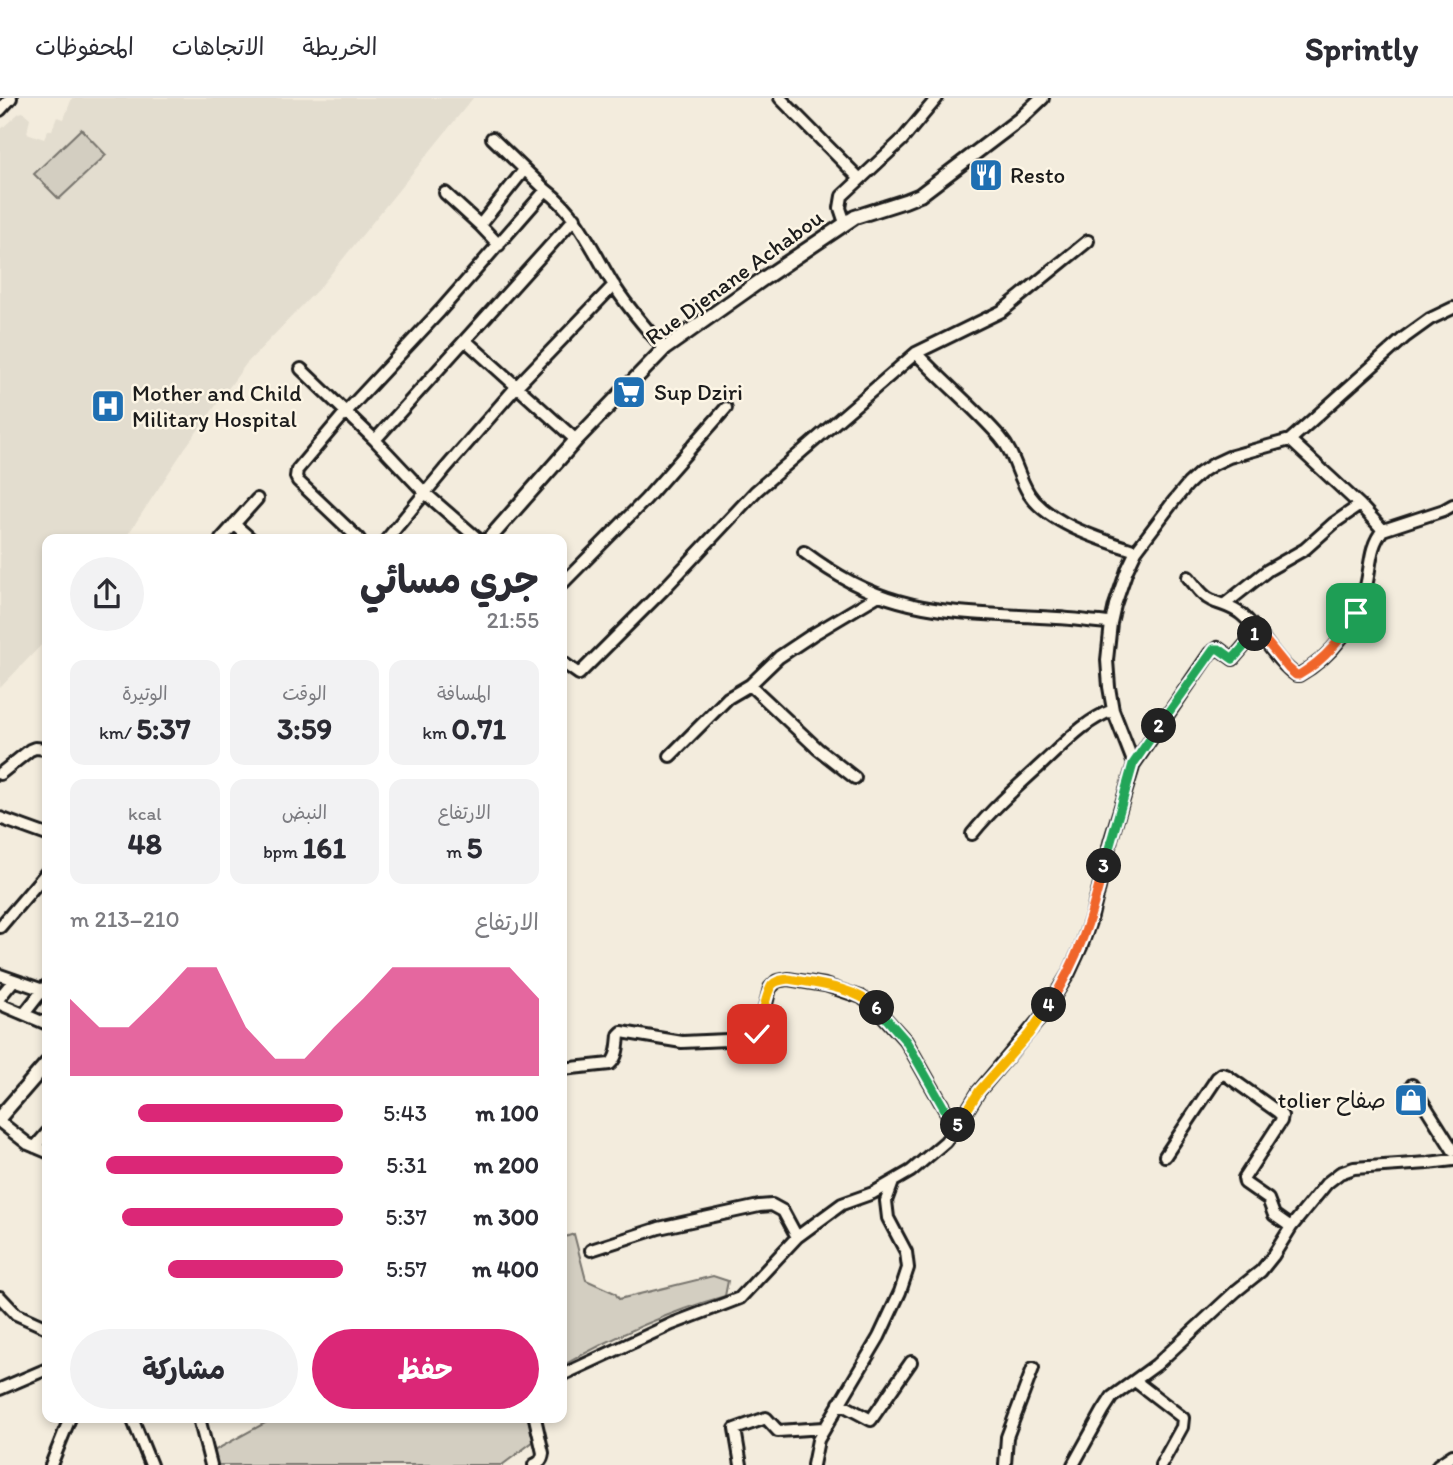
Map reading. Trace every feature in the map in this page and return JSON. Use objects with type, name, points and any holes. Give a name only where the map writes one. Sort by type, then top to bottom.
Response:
[{"type":"main road","name":"Rue Djenane Achabou","points":[[493,534],[576,440],[664,349],[845,223],[865,213],[920,195],[1020,119],[1042,98]]},
{"type":"main road","points":[[0,1116],[42,1069]]},
{"type":"street","points":[[0,110],[11,98]]},
{"type":"street","points":[[780,98],[860,178]]},
{"type":"street","points":[[845,223],[840,201],[845,192],[902,140],[937,98]]},
{"type":"street","points":[[492,138],[575,218],[614,285],[664,349]]},
{"type":"street","points":[[480,225],[524,170]]},
{"type":"street","points":[[354,534],[301,484],[296,477],[299,468],[345,413],[440,311],[546,190]]},
{"type":"street","points":[[445,193],[499,245]]},
{"type":"street","points":[[375,440],[575,218]]},
{"type":"street","points":[[567,666],[579,674],[756,491],[916,353],[1002,311],[1088,241]]},
{"type":"street","points":[[391,534],[517,386],[614,285]]},
{"type":"street","points":[[1133,764],[1113,710],[1107,660],[1115,605],[1127,570],[1147,533],[1180,493],[1214,464],[1229,457],[1290,440],[1405,337],[1430,319],[1453,308]]},
{"type":"street","points":[[465,340],[576,440]]},
{"type":"street","points":[[916,353],[972,407],[1009,448],[1028,491],[1043,509],[1083,531],[1136,551]]},
{"type":"street","points":[[301,369],[375,440],[425,493],[472,534]]},
{"type":"street","points":[[567,579],[646,499],[726,408]]},
{"type":"street","points":[[1290,440],[1383,530]]},
{"type":"street","points":[[225,534],[257,499]]},
{"type":"street","points":[[1225,604],[1268,569],[1305,548],[1360,505]]},
{"type":"street","points":[[1188,577],[1207,598],[1238,611],[1296,675],[1321,660],[1342,638],[1356,613],[1366,586],[1371,553],[1383,530],[1453,505]]},
{"type":"street","points":[[234,524],[245,534]]},
{"type":"street","points":[[804,552],[831,570],[879,595],[919,606],[1111,623]]},
{"type":"street","points":[[670,757],[728,698],[750,685],[779,657],[879,595]]},
{"type":"street","points":[[567,1373],[671,1324],[740,1298],[797,1237],[842,1204],[873,1193],[911,1171],[945,1142],[984,1085],[1042,1016],[1069,973],[1091,916],[1133,764],[1214,649],[1219,649],[1233,659],[1258,631]]},
{"type":"street","points":[[750,685],[818,750],[855,778]]},
{"type":"street","points":[[972,834],[988,815],[1078,731],[1101,714],[1113,710]]},
{"type":"street","points":[[0,774],[30,750],[42,749]]},
{"type":"street","points":[[0,818],[42,833]]},
{"type":"street","points":[[0,926],[42,878]]},
{"type":"street","points":[[0,975],[13,981],[42,986]]},
{"type":"street","points":[[567,1068],[610,1064],[613,1062],[622,1032],[682,1042],[750,1039],[757,1034],[761,1024],[770,988],[777,981],[788,979],[825,985],[862,997],[877,1008],[906,1041],[955,1130]]},
{"type":"street","points":[[0,997],[13,981]]},
{"type":"street","points":[[24,1014],[42,991]]},
{"type":"street","points":[[0,1004],[42,1022]]},
{"type":"street","points":[[1165,1156],[1217,1078],[1222,1074],[1226,1075],[1282,1116],[1244,1178],[1245,1182],[1268,1199],[1274,1215],[1291,1227]]},
{"type":"street","points":[[1412,1085],[1453,1150]]},
{"type":"street","points":[[0,1122],[28,1144],[42,1150]]},
{"type":"street","points":[[35,1147],[42,1139]]},
{"type":"street","points":[[1073,1465],[1112,1397],[1156,1365],[1261,1271],[1291,1227],[1327,1183],[1345,1171],[1362,1166],[1453,1160]]},
{"type":"street","points":[[813,1465],[818,1440],[878,1337],[900,1292],[908,1268],[906,1252],[888,1219],[887,1201],[893,1182]]},
{"type":"street","points":[[592,1250],[659,1228],[772,1205],[783,1211],[797,1237]]},
{"type":"street","points":[[0,1297],[16,1314],[42,1326]]},
{"type":"street","points":[[839,1403],[872,1420],[911,1362]]},
{"type":"street","points":[[1005,1465],[1007,1437],[1033,1368]]},
{"type":"street","points":[[0,1390],[42,1373]]},
{"type":"street","points":[[1135,1381],[1182,1418],[1182,1427],[1161,1465]]},
{"type":"street","points":[[741,1465],[735,1429],[766,1418],[778,1431],[824,1428]]},
{"type":"street","points":[[51,1465],[66,1423]]},
{"type":"street","points":[[134,1423],[150,1465]]},
{"type":"street","points":[[200,1423],[211,1465]]},
{"type":"street","points":[[534,1465],[542,1459],[543,1454],[536,1423]]},
{"type":"street","points":[[1438,1465],[1453,1455]]},
{"type":"shaded area","name":"Mother and Child Military Hospital","points":[[72,98],[473,98],[321,286],[246,364],[185,448],[128,534],[42,534],[42,644],[0,688],[0,130],[23,112],[30,118],[27,133],[44,139],[48,130],[52,130],[57,117],[64,119]]},
{"type":"shaded area","points":[[81,129],[106,155],[59,199],[34,174]]},
{"type":"shaded area","points":[[574,1234],[586,1280],[615,1293],[619,1299],[713,1276],[728,1281],[725,1296],[641,1326],[567,1363],[567,1236]]},
{"type":"shaded area","points":[[265,1423],[529,1423],[534,1441],[502,1465],[215,1465],[210,1453]]},
{"type":"place","name":"Resto","points":[[986,175]]},
{"type":"place","name":"Sup Dziri","points":[[629,392]]},
{"type":"place","name":"Mother and Child Military Hospital","points":[[108,406]]},
{"type":"place","name":"tolier صفاح","points":[[1411,1100]]},
{"type":"route","points":[[757,1034],[770,988],[777,981],[788,979],[825,985],[862,997],[877,1008],[906,1041],[955,1130],[979,1091],[1042,1016],[1069,973],[1091,916],[1133,764],[1210,653],[1218,648],[1233,659],[1258,631],[1288,668],[1299,675],[1332,650],[1356,613]]}]
